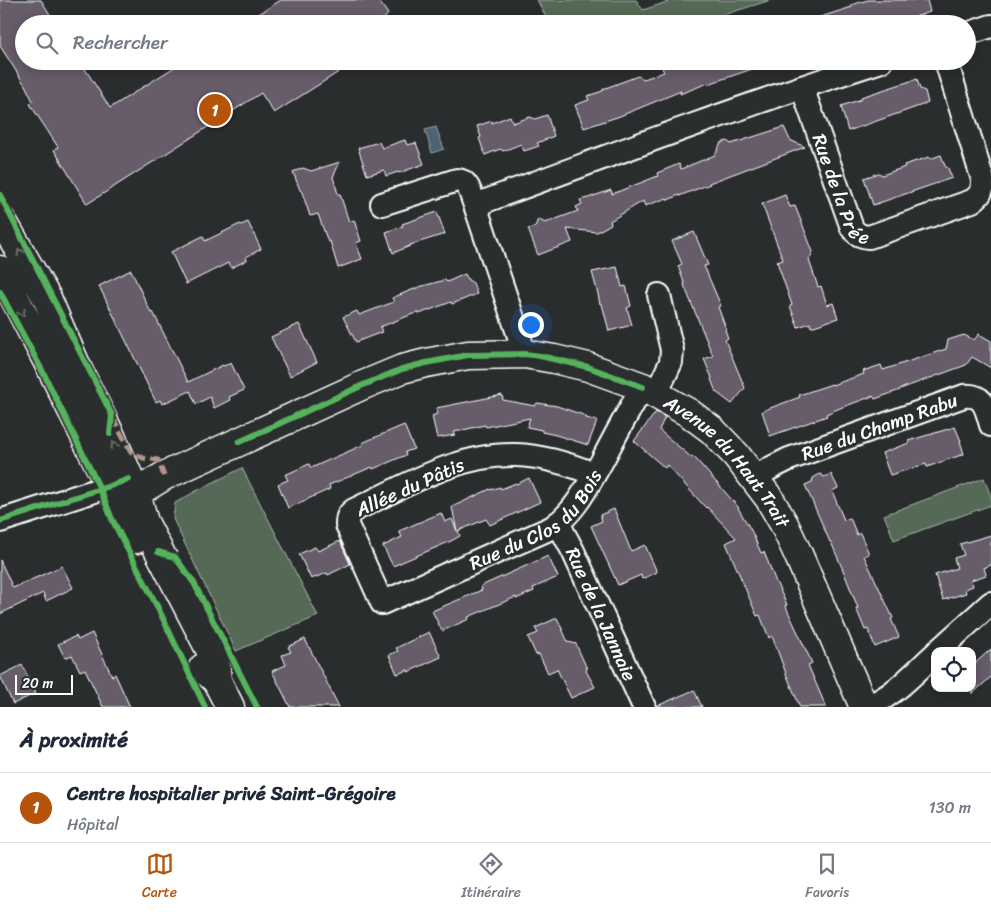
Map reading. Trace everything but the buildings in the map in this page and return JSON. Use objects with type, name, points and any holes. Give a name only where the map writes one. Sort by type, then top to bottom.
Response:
[{"type":"street","points":[[976,31],[991,26]]},
{"type":"street","points":[[475,205],[695,124],[854,70]]},
{"type":"street","name":"Rue de la Prée","points":[[802,87],[852,228],[856,234],[869,237],[972,201],[979,196],[983,188],[983,180],[949,70]]},
{"type":"street","points":[[382,204],[457,180],[461,180],[466,184],[475,205],[525,354]]},
{"type":"street","points":[[0,219],[47,298],[79,372],[110,434],[123,490]]},
{"type":"street","points":[[0,270],[52,370],[144,522],[214,659],[217,680],[230,707]]},
{"type":"street","name":"Rue du Clos du Bois","points":[[382,603],[551,528],[567,516],[576,505],[649,390],[671,362],[672,350],[659,295]]},
{"type":"street","name":"Avenue du Haut Trait","points":[[123,490],[164,476],[360,386],[402,369],[468,355],[525,354],[588,367],[649,390],[689,413],[712,430],[755,478],[769,498],[790,538],[865,707]]},
{"type":"street","name":"Rue du Champ Rabu","points":[[755,478],[789,459],[964,396],[971,395],[982,401],[991,425]]},
{"type":"street","name":"Allée du Pâtis","points":[[382,603],[347,525],[349,514],[354,510],[456,464],[495,456],[539,457],[594,474]]},
{"type":"street","points":[[0,521],[123,490]]},
{"type":"street","name":"Rue de la Jannaie","points":[[558,523],[644,707]]},
{"type":"street","points":[[942,647],[991,603]]},
{"type":"street","points":[[865,707],[887,697],[931,658]]},
{"type":"green space","points":[[537,0],[636,0],[643,10],[673,0],[771,0],[723,15],[545,15]]},
{"type":"green space","points":[[242,468],[318,616],[236,651],[173,519],[175,503]]},
{"type":"green space","points":[[984,478],[991,497],[991,505],[894,540],[884,515]]},
{"type":"water","points":[[436,127],[444,149],[432,153],[425,130]]},
{"type":"marked path","points":[[113,418],[130,451],[143,458],[158,460],[164,476]]},
{"type":"cycle path","points":[[0,195],[112,415],[110,434]]},
{"type":"cycle path","points":[[0,292],[44,374],[100,489],[112,519],[158,608],[205,707]]},
{"type":"cycle path","points":[[239,442],[402,369],[468,355],[525,354],[540,356],[588,367],[643,387]]},
{"type":"cycle path","points":[[0,521],[129,479]]},
{"type":"cycle path","points":[[158,552],[175,557],[194,583],[257,707]]},
{"type":"place","name":"Centre hospitalier privé Saint-Grégoire","points":[[215,110]]}]
